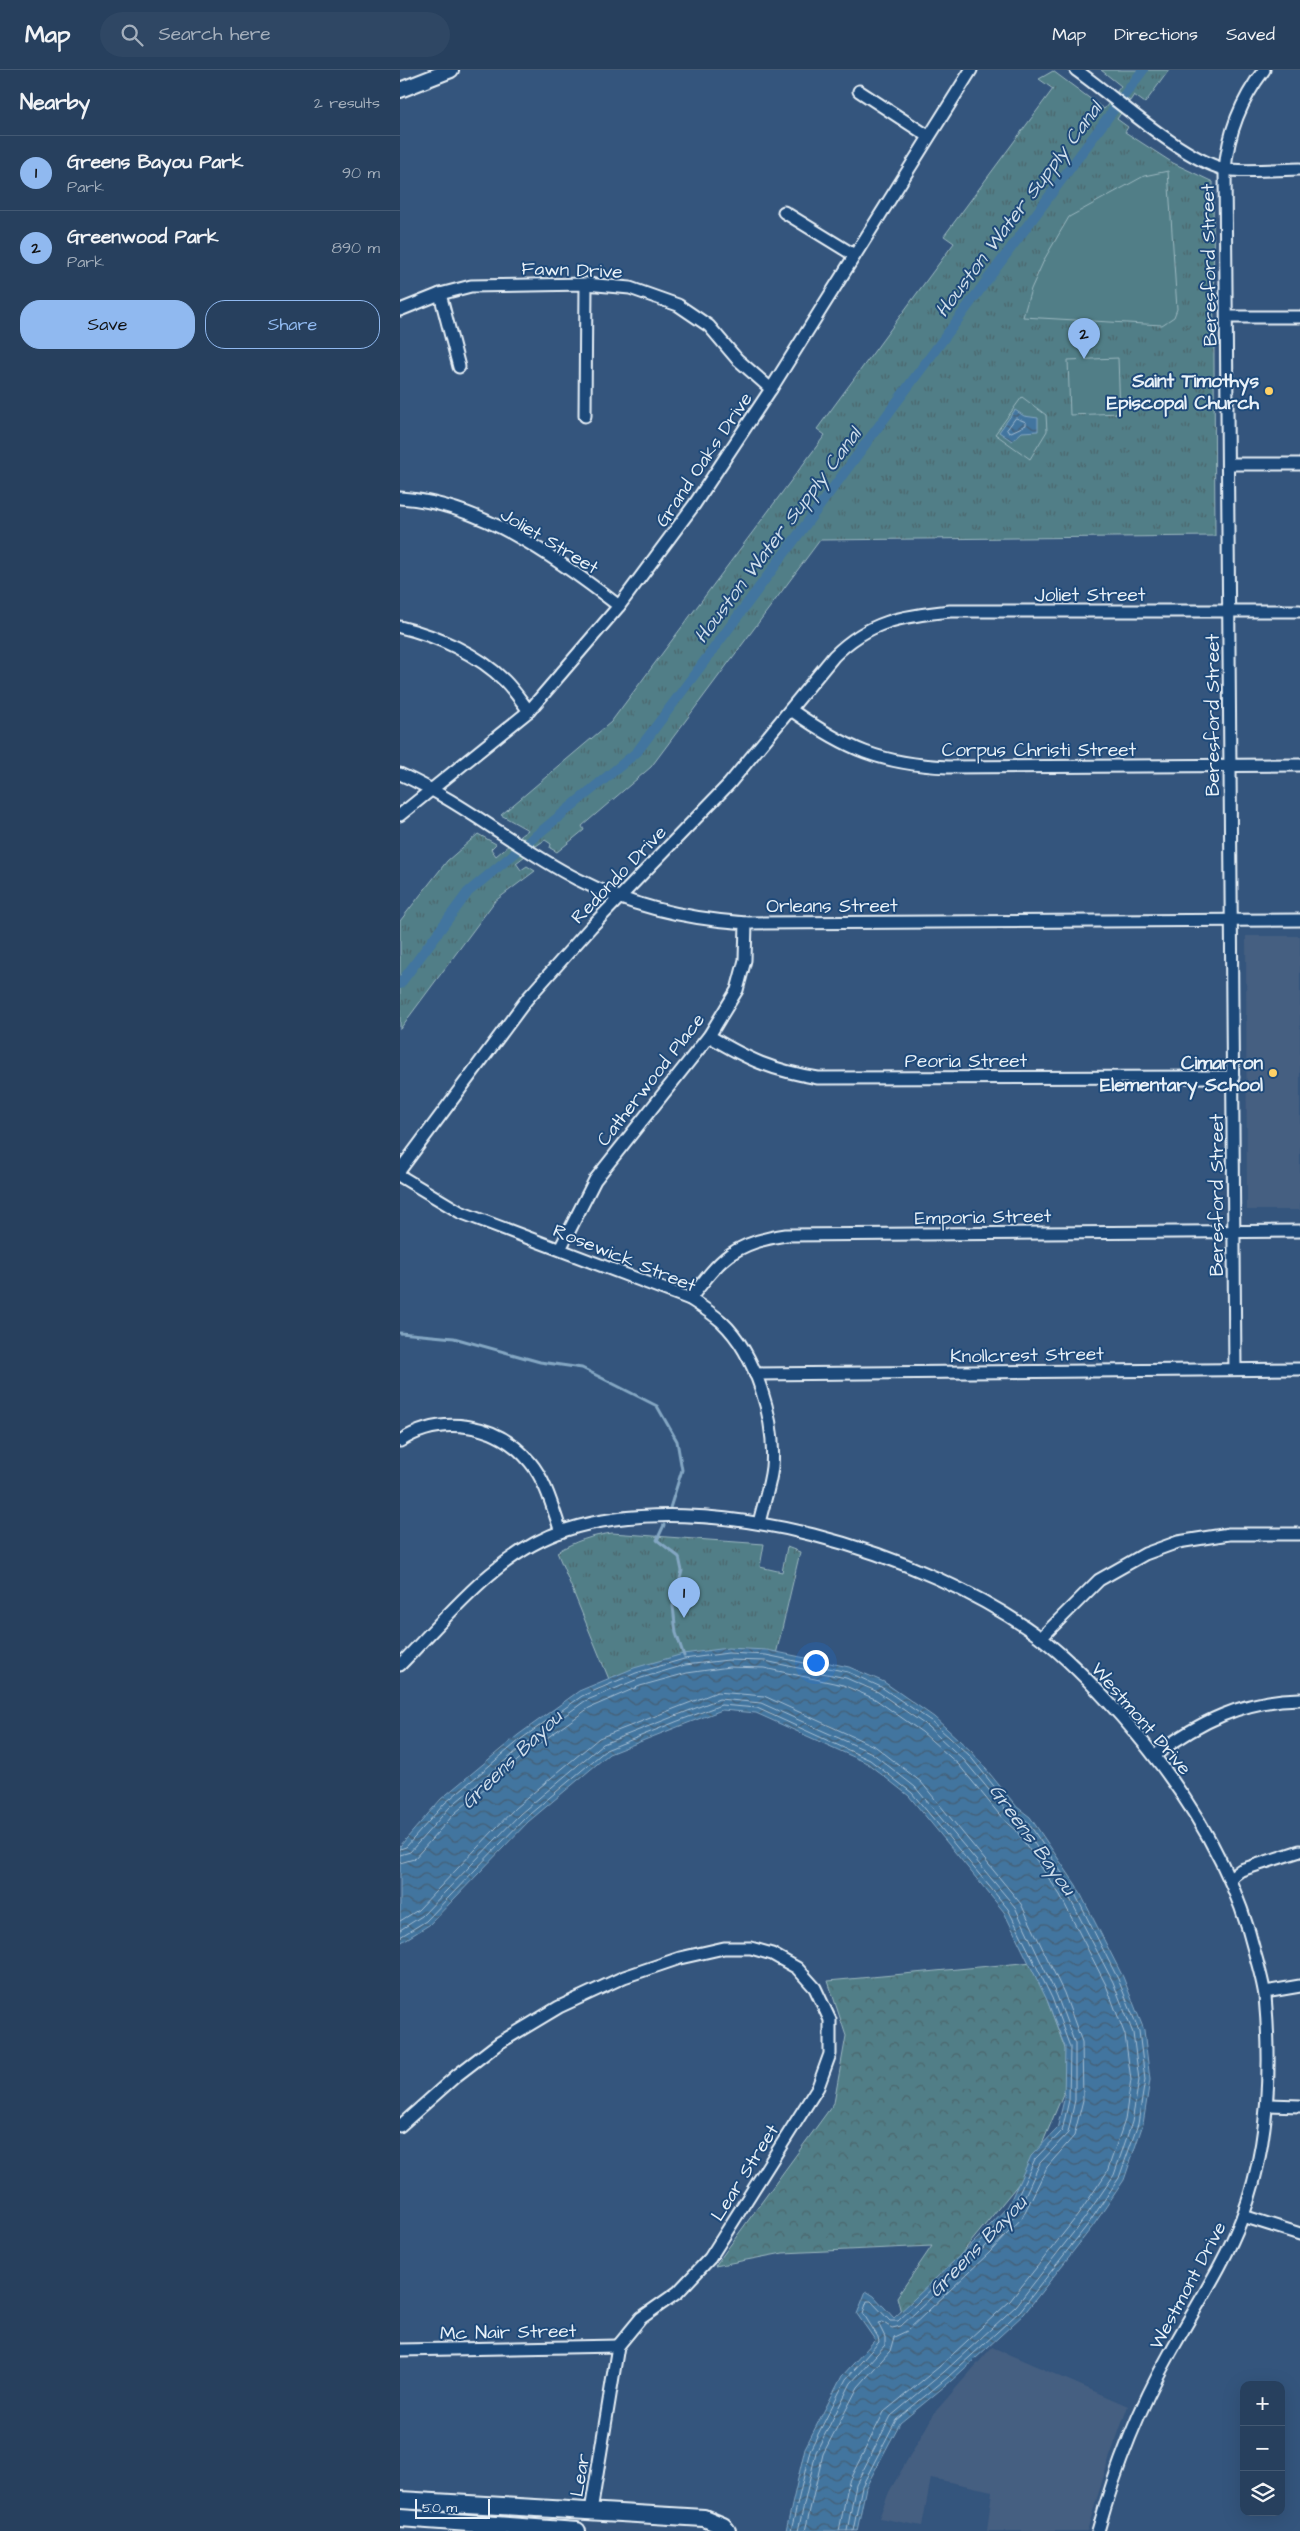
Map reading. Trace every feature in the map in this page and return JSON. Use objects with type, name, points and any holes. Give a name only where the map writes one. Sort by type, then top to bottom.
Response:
[{"type":"main road","points":[[400,2500],[704,2518],[723,2526],[728,2531]]},
{"type":"main road","points":[[400,2518],[577,2531]]},
{"type":"street","points":[[400,90],[451,70]]},
{"type":"street","name":"Grand Oaks Drive","points":[[400,815],[529,711],[619,606],[694,505],[771,389],[971,70]]},
{"type":"street","points":[[1076,70],[1192,155],[1225,170],[1300,169]]},
{"type":"street","name":"Beresford Street","points":[[1236,1370],[1225,170],[1227,146],[1238,113],[1248,91],[1264,70]]},
{"type":"street","points":[[859,91],[928,136]]},
{"type":"street","points":[[784,212],[854,255]]},
{"type":"street","points":[[585,416],[586,284]]},
{"type":"street","name":"Fawn Drive","points":[[400,310],[440,294],[471,286],[586,284],[630,288],[678,305],[710,326],[738,359],[771,389]]},
{"type":"street","points":[[440,294],[459,367]]},
{"type":"street","points":[[1227,317],[1300,317]]},
{"type":"street","points":[[1228,464],[1300,464]]},
{"type":"street","name":"Joliet Street","points":[[400,498],[449,508],[492,524],[568,567],[619,606]]},
{"type":"street","name":"Joliet Street","points":[[882,623],[912,615],[950,611],[1300,611]]},
{"type":"street","name":"Redondo Drive","points":[[400,1170],[496,1038],[527,999],[620,897],[729,784],[834,656],[851,639],[882,623]]},
{"type":"street","points":[[400,627],[450,644],[485,665],[506,681],[529,711]]},
{"type":"street","name":"Corpus Christi Street","points":[[791,710],[828,736],[870,756],[910,766],[1300,765]]},
{"type":"street","name":"Orleans Street","points":[[400,774],[433,788],[513,839],[532,854],[578,880],[620,897],[703,920],[746,923],[1300,920]]},
{"type":"street","name":"Catherwood Place","points":[[560,1249],[595,1180],[708,1036],[737,990],[745,960],[746,923]]},
{"type":"street","name":"Peoria Street","points":[[708,1036],[749,1060],[784,1072],[818,1078],[1233,1077]]},
{"type":"street","name":"Rosewick Street","points":[[400,1176],[460,1212],[690,1299],[722,1322],[739,1345],[755,1374],[764,1396],[772,1431],[772,1468],[759,1523]]},
{"type":"street","name":"Emporia Street","points":[[690,1299],[715,1266],[734,1250],[762,1238],[786,1235],[1300,1231]]},
{"type":"street","name":"Knollcrest Street","points":[[755,1374],[1300,1369]]},
{"type":"street","points":[[400,1442],[414,1432],[452,1424],[477,1427],[506,1440],[531,1462],[547,1493],[561,1532]]},
{"type":"street","name":"Westmont Drive","points":[[400,1665],[484,1579],[517,1554],[561,1532],[610,1518],[654,1515],[759,1523],[884,1556],[926,1573],[978,1598],[1041,1638],[1080,1672],[1155,1755],[1186,1798],[1230,1878],[1250,1932],[1264,1992],[1269,2105],[1243,2216],[1204,2299],[1169,2355],[1138,2419],[1098,2531]]},
{"type":"street","points":[[1041,1638],[1099,1580],[1145,1554],[1178,1542],[1229,1534],[1300,1534]]},
{"type":"street","points":[[1155,1755],[1187,1731],[1224,1713],[1258,1704],[1300,1699]]},
{"type":"street","points":[[1230,1878],[1241,1870],[1300,1852]]},
{"type":"street","name":"Lear Street","points":[[400,2126],[456,2076],[492,2049],[559,2007],[624,1977],[680,1958],[724,1948],[750,1948],[772,1954],[797,1968],[816,1988],[830,2020],[830,2054],[818,2087],[710,2258],[678,2292],[641,2318],[618,2346]]},
{"type":"street","points":[[1264,1992],[1300,1986]]},
{"type":"street","points":[[1269,2105],[1300,2106]]},
{"type":"street","points":[[1243,2216],[1300,2234]]},
{"type":"street","name":"Mc Nair Street","points":[[400,2350],[618,2346]]},
{"type":"street","name":"Lear","points":[[591,2511],[618,2346]]},
{"type":"shaded area","name":"Cimarron Elementary School","points":[[1246,936],[1300,936],[1300,1210],[1247,1210]]},
{"type":"shaded area","points":[[992,2347],[1128,2406],[1108,2462],[1087,2531],[987,2531],[992,2491],[931,2478],[922,2526],[879,2518],[889,2492],[935,2412]]},
{"type":"green space","points":[[1101,70],[1169,70],[1145,103],[1134,95],[1130,101],[1117,91],[1121,86]]},
{"type":"green space","points":[[1053,71],[1104,109],[1109,103],[1121,113],[1117,119],[1128,127],[1125,132],[1173,163],[1213,182],[1215,536],[820,540],[651,767],[582,826],[584,830],[557,852],[550,848],[551,844],[545,840],[536,846],[520,836],[528,830],[501,815],[611,722],[825,435],[817,429],[954,243],[944,236],[1053,89],[1039,79]]},
{"type":"green space","points":[[1168,171],[1177,309],[1174,317],[1162,325],[1023,317],[1031,289],[1045,258],[1069,217],[1144,176]]},
{"type":"green space","points":[[1118,358],[1120,413],[1070,415],[1068,360]]},
{"type":"green space","points":[[1022,397],[1046,415],[1047,431],[1030,459],[995,434]]},
{"type":"green space","points":[[478,834],[496,844],[491,849],[496,856],[509,845],[525,856],[516,863],[521,870],[527,866],[535,871],[495,901],[400,1029],[400,921],[447,861]]},
{"type":"green space","points":[[612,1533],[764,1544],[760,1567],[782,1572],[787,1547],[800,1552],[774,1663],[613,1689],[557,1552],[583,1540]]},
{"type":"green space","points":[[1033,1962],[1073,2070],[1033,2166],[904,2324],[897,2297],[932,2246],[783,2253],[715,2266],[834,2103],[846,2036],[828,1981]]},
{"type":"water","points":[[1015,410],[1024,416],[1038,418],[1038,431],[1022,432],[1012,441],[999,432]]},
{"type":"water","name":"Greens Bayou","points":[[728,1648],[767,1650],[849,1667],[884,1682],[934,1717],[972,1752],[1017,1807],[1030,1817],[1076,1885],[1123,1977],[1144,2030],[1150,2080],[1143,2124],[1124,2180],[1093,2226],[1024,2314],[951,2381],[900,2423],[866,2487],[857,2531],[786,2531],[805,2448],[842,2376],[875,2340],[857,2314],[866,2291],[874,2296],[894,2318],[976,2240],[1008,2206],[1031,2156],[1057,2129],[1064,2100],[1065,2047],[1047,2000],[1004,1912],[909,1796],[867,1763],[756,1713],[722,1710],[609,1754],[528,1822],[429,1925],[400,1943],[400,1846],[441,1799],[518,1735],[579,1691],[634,1668],[683,1654]]},
{"type":"waterway","name":"Houston Water Supply Canal","points":[[400,984],[468,892],[637,752],[1143,70]]},
{"type":"waterway","points":[[400,1333],[454,1338],[540,1362],[582,1368],[657,1406],[677,1441],[682,1470],[670,1508]]},
{"type":"waterway","points":[[664,1525],[657,1540],[679,1557],[682,1571],[673,1606],[676,1633],[684,1656]]},
{"type":"place","name":"Greenwood Park","points":[[1084,359]]},
{"type":"place","name":"Saint Timothys Episcopal Church","points":[[1269,391]]},
{"type":"place","name":"Cimarron Elementary School","points":[[1273,1073]]},
{"type":"place","name":"Greens Bayou Park","points":[[684,1618]]}]
